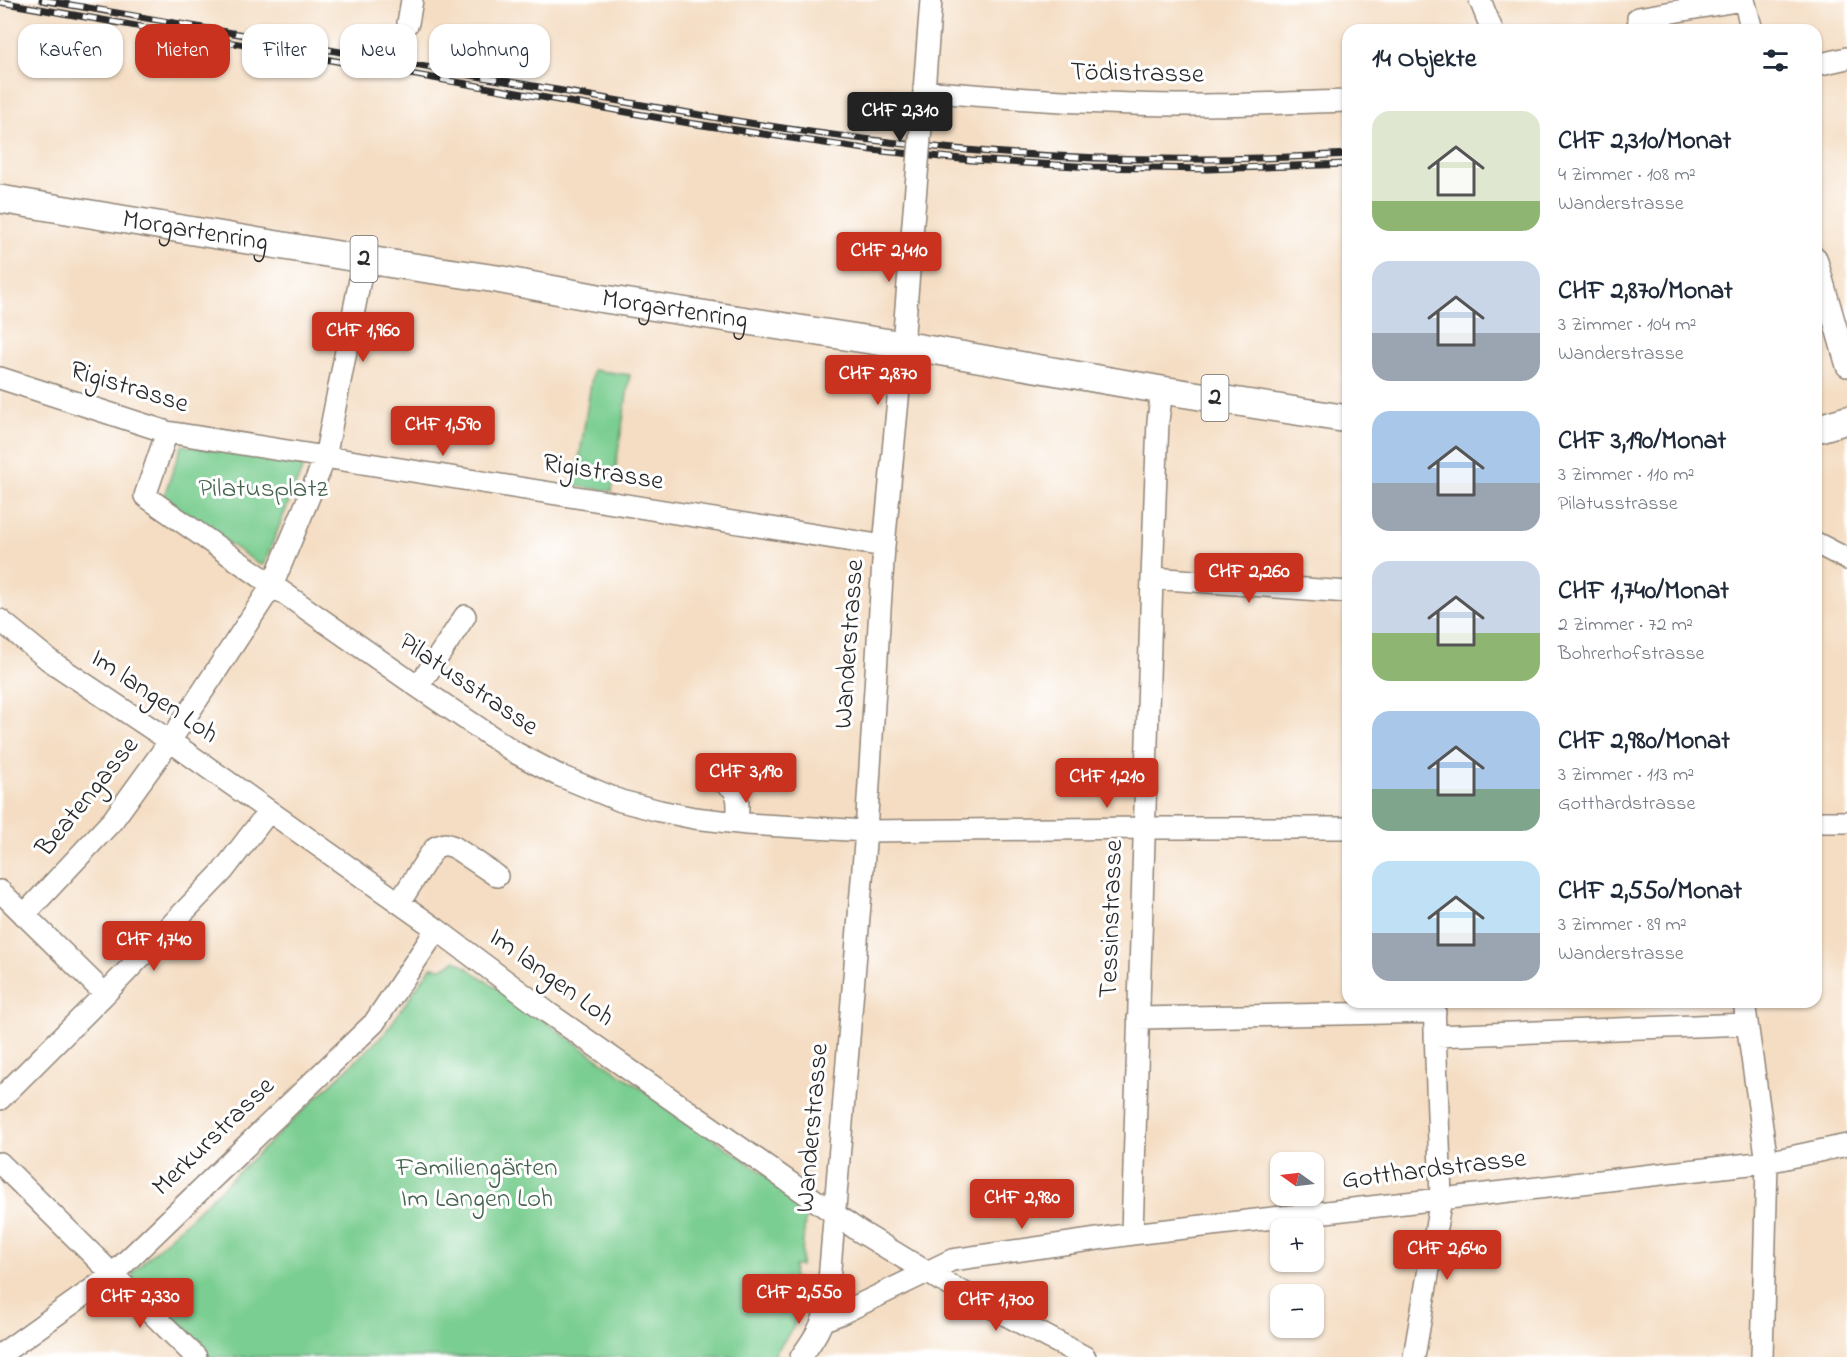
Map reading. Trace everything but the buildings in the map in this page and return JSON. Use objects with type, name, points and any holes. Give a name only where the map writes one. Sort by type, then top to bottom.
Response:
[{"type":"main road","name":"Morgartenring","points":[[0,199],[1342,418]]},
{"type":"main road","points":[[1822,427],[1847,420]]},
{"type":"street","points":[[408,23],[412,0]]},
{"type":"street","name":"Wanderstrasse","points":[[801,1357],[824,1320],[835,1213],[866,831],[884,546],[931,0]]},
{"type":"street","points":[[1480,0],[1490,24]]},
{"type":"street","points":[[1638,18],[1743,0],[1750,24]]},
{"type":"street","points":[[1822,64],[1847,58]]},
{"type":"street","name":"Tödistrasse","points":[[924,91],[1136,104],[1342,101]]},
{"type":"street","name":"Beatengasse","points":[[24,915],[113,820],[170,741],[272,586],[325,458],[364,259]]},
{"type":"street","points":[[1822,279],[1847,366]]},
{"type":"street","name":"Rigistrasse","points":[[0,378],[167,432],[884,546]]},
{"type":"street","name":"Tessinstrasse","points":[[1132,1234],[1152,578],[1158,421],[1162,390]]},
{"type":"street","name":"Pilatusstrasse","points":[[167,432],[145,496],[516,753],[579,785],[621,801],[660,812],[737,823],[866,831],[1342,828]]},
{"type":"street","points":[[1822,546],[1847,559]]},
{"type":"street","points":[[1152,578],[1342,592]]},
{"type":"street","points":[[418,687],[465,616]]},
{"type":"street","name":"Im langen Loh","points":[[0,620],[49,660],[170,741],[435,928],[547,1012],[859,1231],[926,1271],[1085,1357]]},
{"type":"street","points":[[718,780],[724,782],[736,794],[739,802],[737,823]]},
{"type":"street","points":[[0,1099],[223,872],[269,811]]},
{"type":"street","points":[[1822,822],[1847,822]]},
{"type":"street","points":[[399,903],[436,847],[445,844],[454,847],[497,876]]},
{"type":"street","points":[[0,891],[105,994]]},
{"type":"street","name":"Merkurstrasse","points":[[0,1355],[112,1275],[374,1023],[429,941],[435,928]]},
{"type":"street","points":[[1138,1018],[1408,1008]]},
{"type":"street","points":[[1414,1357],[1441,1198],[1435,1008]]},
{"type":"street","points":[[1745,1008],[1767,1162],[1762,1357]]},
{"type":"street","points":[[1435,1036],[1747,1024]]},
{"type":"street","name":"Gotthardstrasse","points":[[824,1320],[952,1260],[1132,1234],[1767,1162],[1847,1145]]},
{"type":"street","points":[[2,1168],[196,1357]]},
{"type":"green space","points":[[593,370],[630,375],[612,491],[575,486]]},
{"type":"green space","name":"Pilatusplatz","points":[[182,445],[301,463],[303,467],[264,564],[260,565],[163,498]]},
{"type":"green space","name":"Familiengärten Im Langen Loh","points":[[456,960],[802,1200],[806,1208],[801,1266],[794,1266],[793,1279],[800,1280],[798,1316],[773,1357],[205,1357],[133,1285],[133,1272],[385,1033],[431,967],[443,968]]},
{"type":"railway","points":[[42,0],[705,116],[872,140],[991,152],[1110,158],[1229,159],[1342,154]]},
{"type":"railway","points":[[0,2],[689,123],[872,150],[971,160],[1093,167],[1207,169],[1342,164]]}]
